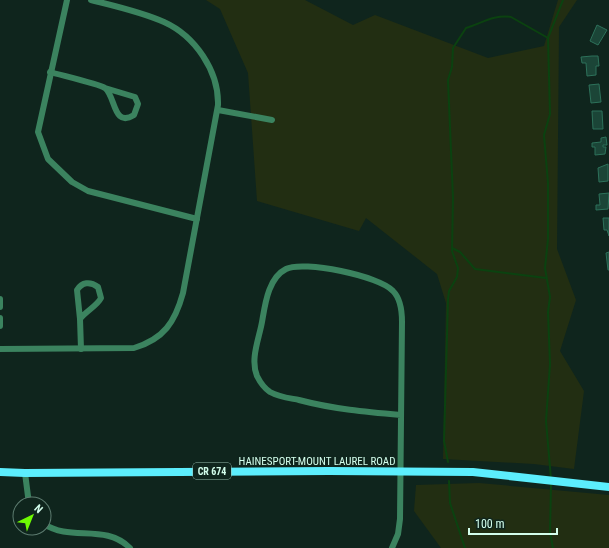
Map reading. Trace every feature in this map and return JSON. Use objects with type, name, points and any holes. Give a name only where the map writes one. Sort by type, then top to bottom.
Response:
[{"type":"main road","name":"HAINESPORT-MOUNT LAUREL ROAD","points":[[0,472],[473,472],[609,487]]},
{"type":"street","points":[[66,0],[38,132],[47,157],[62,174],[77,185],[96,194],[137,202],[197,219]]},
{"type":"street","points":[[0,349],[134,348],[149,342],[167,329],[175,319],[180,306],[218,110],[217,88],[212,71],[203,57],[181,32],[160,20],[91,0]]},
{"type":"street","points":[[50,72],[105,88],[135,97],[138,104],[134,115],[127,118],[119,116],[115,109],[112,97],[105,88]]},
{"type":"street","points":[[218,110],[272,120]]},
{"type":"street","points":[[392,548],[400,526],[402,322],[400,304],[393,291],[387,286],[372,280],[314,266],[292,267],[280,273],[269,292],[254,360],[257,376],[265,388],[279,395],[330,407],[401,415]]},
{"type":"street","points":[[80,319],[86,311],[97,305],[101,298],[98,287],[91,283],[83,284],[77,290],[81,348]]},
{"type":"street","points":[[0,298],[0,307]]},
{"type":"street","points":[[0,318],[0,326]]},
{"type":"street","points":[[25,473],[28,496]]},
{"type":"street","points":[[52,529],[63,532],[105,534],[121,541],[130,548]]},
{"type":"green space","points":[[206,0],[305,0],[353,25],[375,15],[488,58],[544,46],[558,0],[577,0],[559,27],[557,249],[576,300],[560,351],[584,391],[574,469],[534,464],[443,459],[446,303],[437,274],[366,218],[359,231],[257,201],[248,73],[220,9]]},
{"type":"green space","points":[[479,483],[609,495],[609,548],[441,548],[414,511],[416,485]]},
{"type":"building","points":[[597,25],[607,30],[598,45],[590,41]]},
{"type":"building","points":[[598,56],[599,66],[596,66],[596,75],[587,76],[586,63],[582,63],[581,57]]},
{"type":"building","points":[[599,84],[601,102],[591,103],[589,85]]},
{"type":"building","points":[[592,111],[602,111],[603,129],[593,129]]},
{"type":"building","points":[[606,137],[607,145],[603,145],[603,147],[606,147],[605,154],[595,155],[595,147],[592,147],[592,143],[601,142],[601,138]]},
{"type":"building","points":[[608,164],[608,181],[599,182],[598,168]]},
{"type":"building","points":[[609,193],[608,209],[596,210],[596,205],[600,205],[599,194]]},
{"type":"building","points":[[603,218],[609,218],[609,236],[607,230],[604,230]]},
{"type":"building","points":[[609,252],[609,270],[608,270],[606,253]]},
{"type":"waterway","points":[[551,479],[546,421],[550,364],[548,312],[550,297],[545,268],[548,239],[548,183],[544,135],[550,114],[548,38],[563,0]]},
{"type":"waterway","points":[[448,462],[444,441],[448,299],[449,291],[457,277],[458,268],[452,251],[453,198],[448,80],[452,67],[453,48],[466,28],[505,16],[511,17],[548,38]]},
{"type":"waterway","points":[[452,248],[460,252],[475,269],[546,278]]},
{"type":"waterway","points":[[449,481],[450,503],[465,548]]},
{"type":"waterway","points":[[551,484],[550,532],[553,548]]}]
